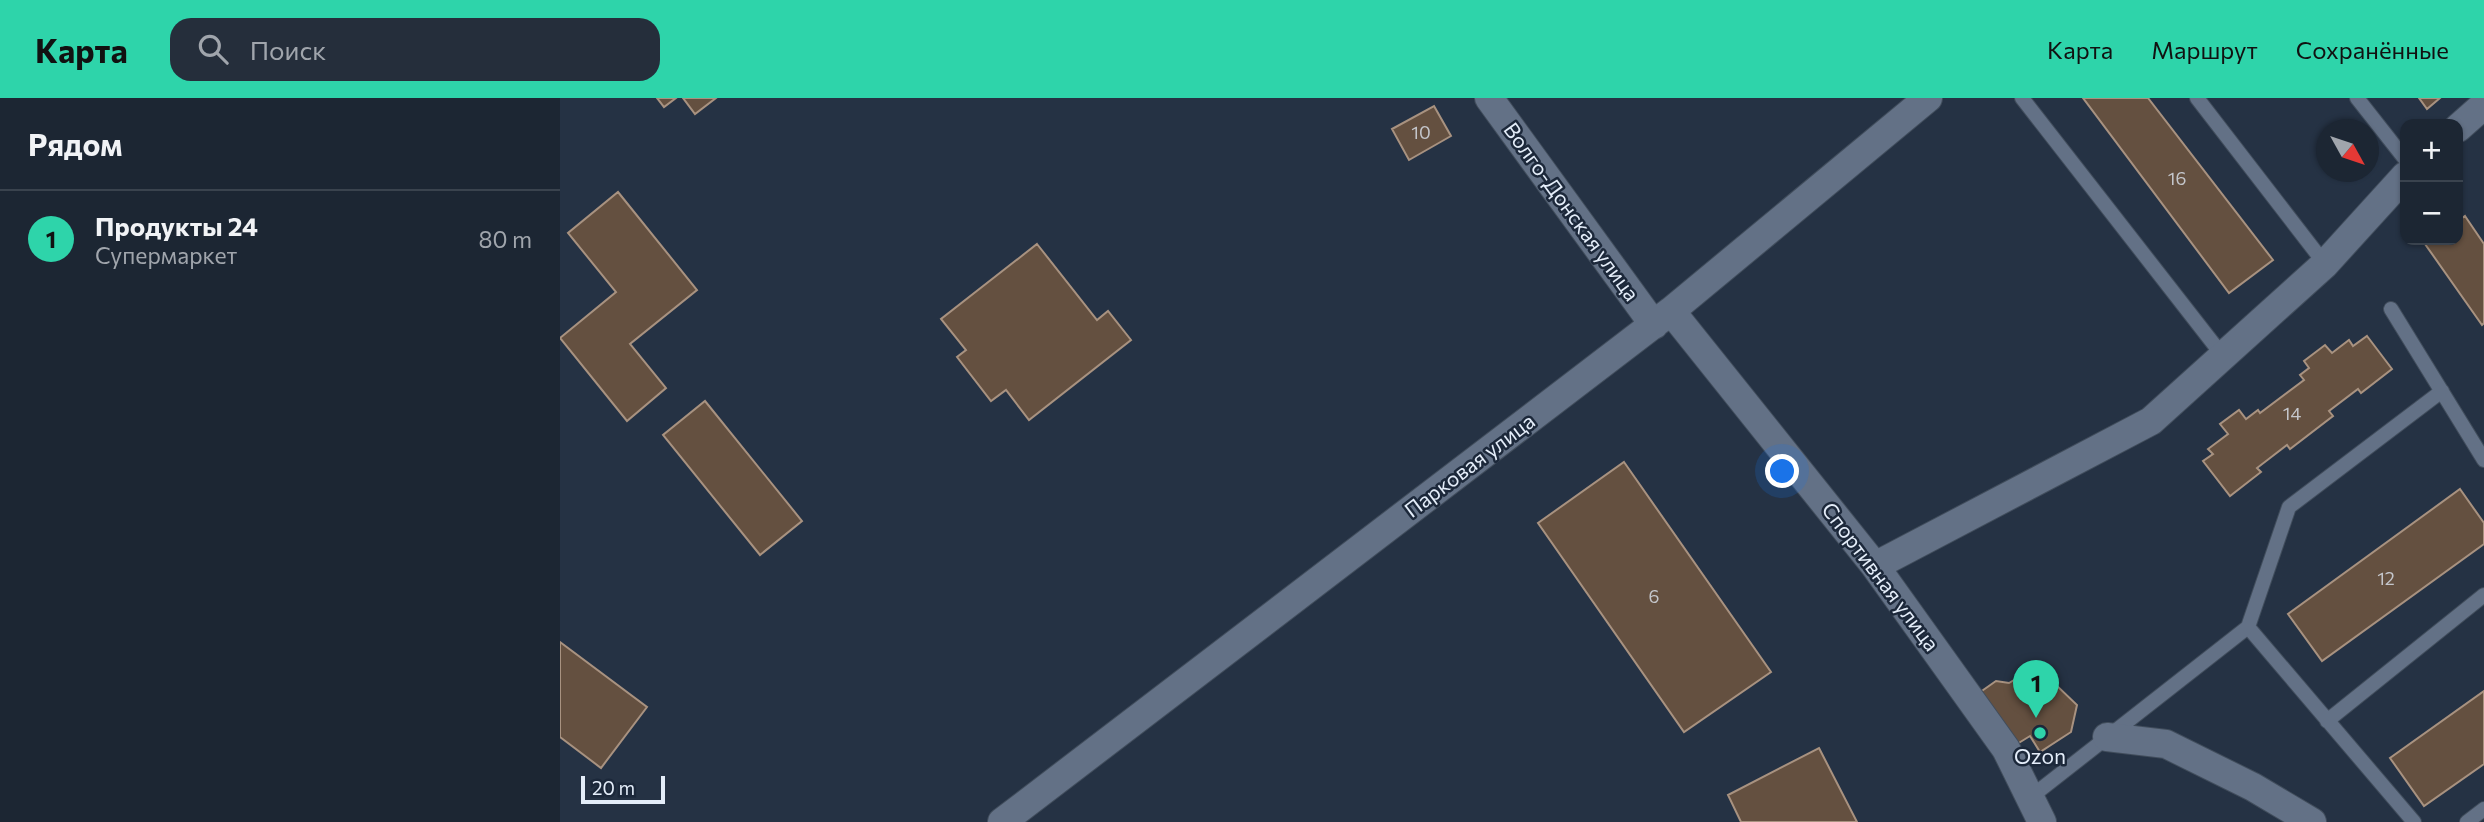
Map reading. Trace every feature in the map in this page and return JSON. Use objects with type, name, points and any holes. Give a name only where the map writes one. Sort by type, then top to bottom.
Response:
[{"type":"street","name":"Волго-Донская улица","points":[[1489,98],[1663,318]]},
{"type":"street","name":"Парковая улица","points":[[1002,822],[1663,318],[1928,98]]},
{"type":"street","points":[[2463,124],[2484,105]]},
{"type":"street","points":[[1875,566],[2151,421],[2325,264],[2400,182]]},
{"type":"street","name":"Спортивная улица","points":[[1663,318],[1875,566],[2006,749],[2036,810]]},
{"type":"street","points":[[2107,737],[2166,744],[2253,787],[2312,822]]},
{"type":"lane","points":[[2022,98],[2223,356]]},
{"type":"lane","points":[[2197,98],[2325,264]]},
{"type":"lane","points":[[2357,98],[2400,153]]},
{"type":"lane","points":[[2391,309],[2484,460]]},
{"type":"lane","points":[[2036,810],[2107,737],[2248,627],[2288,507],[2442,391]]},
{"type":"lane","points":[[2328,721],[2484,595]]},
{"type":"lane","points":[[2248,627],[2414,822]]},
{"type":"lane","points":[[2467,822],[2484,809]]},
{"type":"building","points":[[657,98],[676,98],[664,107]]},
{"type":"building","points":[[683,98],[716,98],[695,114]]},
{"type":"building","points":[[2083,98],[2148,98],[2273,260],[2229,293]]},
{"type":"building","points":[[2419,98],[2440,98],[2427,109]]},
{"type":"building","points":[[1434,106],[1451,136],[1409,160],[1392,129]]},
{"type":"building","points":[[618,192],[697,290],[630,344],[666,388],[627,421],[560,338],[616,292],[568,233]]},
{"type":"building","points":[[2465,216],[2484,244],[2482,325],[2426,245],[2463,245]]},
{"type":"building","points":[[1037,244],[1097,320],[1108,311],[1131,340],[1029,420],[1006,390],[991,401],[957,357],[966,350],[941,319]]},
{"type":"building","points":[[2367,336],[2392,369],[2361,393],[2358,389],[2329,411],[2333,416],[2290,449],[2287,445],[2257,468],[2261,472],[2230,496],[2203,461],[2213,454],[2208,449],[2228,434],[2220,424],[2239,410],[2246,419],[2258,410],[2260,413],[2304,380],[2300,375],[2309,368],[2304,361],[2325,345],[2332,353],[2349,340],[2353,346]]},
{"type":"building","points":[[705,401],[802,521],[760,555],[663,435]]},
{"type":"building","points":[[1624,462],[1771,672],[1684,732],[1538,523]]},
{"type":"building","points":[[2460,489],[2484,523],[2484,544],[2322,661],[2288,614]]},
{"type":"building","points":[[560,642],[647,707],[601,768],[560,737]]},
{"type":"building","points":[[2019,669],[2037,671],[2035,681],[2044,688],[2052,681],[2077,705],[2071,732],[2040,752],[2030,736],[2017,744],[1979,693],[1996,681],[2009,683],[2019,677]]},
{"type":"building","points":[[2484,691],[2484,764],[2424,806],[2390,758]]},
{"type":"building","points":[[1819,748],[1857,822],[1741,822],[1728,795]]},
{"type":"place","name":"Продукты 24","points":[[2036,718]]},
{"type":"place","name":"Ozon","points":[[2040,733]]}]
